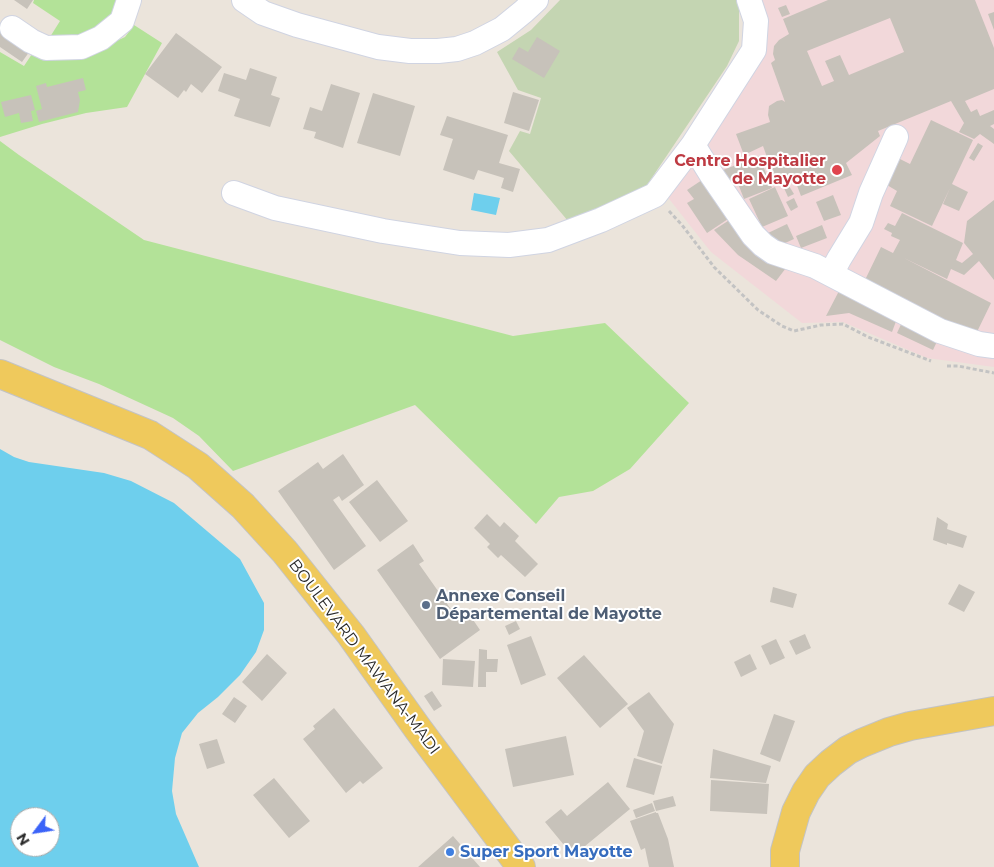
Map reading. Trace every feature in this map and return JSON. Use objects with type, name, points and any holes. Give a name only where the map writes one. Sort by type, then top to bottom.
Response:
[{"type":"main road","name":"BOULEVARD MAWANA-MADI","points":[[0,374],[150,435],[198,466],[243,506],[285,552],[351,635],[418,729],[521,867]]},
{"type":"main road","points":[[785,867],[785,851],[796,812],[806,792],[831,763],[855,746],[889,732],[910,726],[994,711]]},
{"type":"street","points":[[12,28],[31,41],[46,48],[81,47],[101,38],[122,21],[128,0]]},
{"type":"street","points":[[244,0],[263,13],[297,25],[378,47],[410,51],[438,51],[457,49],[475,43],[502,29],[536,0]]},
{"type":"street","points":[[234,193],[275,208],[382,231],[460,243],[509,245],[548,240],[601,220],[655,195],[693,145],[754,50],[756,21],[749,0]]},
{"type":"street","points":[[831,274],[838,259],[861,223],[871,193],[896,137]]},
{"type":"street","points":[[693,145],[711,174],[763,246],[773,252],[815,266],[940,331],[979,344],[994,346]]},
{"type":"path","points":[[655,195],[682,225],[714,267],[758,310],[782,326],[794,331],[821,325],[843,324],[868,337],[931,361]]},
{"type":"path","points":[[947,366],[958,366],[994,373]]},
{"type":"shaded area","name":"Centre Hospitalier de Mayotte","points":[[760,0],[994,0],[994,367],[927,358],[843,322],[802,323],[711,252],[662,190],[759,57],[768,39],[768,18]]},
{"type":"green space","points":[[34,0],[123,0],[109,23],[71,39],[50,37],[60,21],[33,3]]},
{"type":"green space","points":[[560,0],[736,0],[739,6],[739,41],[727,66],[645,188],[568,221],[509,151],[520,131],[530,134],[541,98],[518,90],[497,52],[531,30]]},
{"type":"green space","points":[[134,25],[162,43],[127,107],[86,113],[0,137],[0,52],[24,66],[34,51],[108,45],[125,37]]},
{"type":"green space","points":[[0,141],[144,240],[513,336],[605,323],[689,403],[630,469],[593,491],[559,497],[536,524],[415,405],[233,471],[199,436],[173,418],[99,384],[54,367],[0,340]]},
{"type":"water","points":[[474,193],[500,198],[496,215],[471,210]]},
{"type":"water","points":[[0,449],[14,457],[29,462],[104,473],[131,481],[174,503],[240,559],[264,603],[264,630],[256,652],[240,675],[218,697],[198,713],[182,733],[175,758],[172,791],[176,814],[199,867],[0,867]]},
{"type":"building","points":[[14,0],[33,0],[27,9]]},
{"type":"building","points":[[828,0],[975,0],[994,48],[994,89],[965,101],[971,112],[977,109],[980,116],[994,110],[994,124],[990,126],[994,129],[994,144],[980,134],[974,139],[959,132],[964,123],[951,101],[878,131],[880,136],[846,163],[852,175],[801,196],[793,175],[776,182],[763,146],[744,155],[736,134],[770,122],[768,115],[769,106],[777,101],[782,100],[785,102],[771,63],[775,60],[773,54],[774,46],[779,40],[789,34],[783,19]],"holes":[[[890,18],[904,52],[849,75],[840,55],[825,61],[834,81],[822,86],[807,51]]]},
{"type":"building","points":[[786,5],[790,14],[782,17],[778,8]]},
{"type":"building","points":[[994,12],[994,30],[988,14]]},
{"type":"building","points":[[0,27],[32,48],[22,62],[0,47]]},
{"type":"building","points":[[176,33],[222,67],[202,93],[191,84],[186,92],[184,90],[178,98],[145,74]]},
{"type":"building","points":[[537,37],[560,51],[544,78],[512,59],[519,47],[528,52]]},
{"type":"building","points":[[250,68],[277,77],[271,95],[280,98],[270,127],[234,116],[240,99],[218,91],[224,73],[246,80]]},
{"type":"building","points":[[83,78],[86,90],[78,92],[80,100],[78,112],[39,122],[36,111],[42,109],[36,86],[46,83],[47,87]]},
{"type":"building","points":[[331,84],[360,93],[343,148],[314,138],[316,132],[303,129],[310,107],[322,111]]},
{"type":"building","points":[[513,92],[539,100],[529,131],[504,123]]},
{"type":"building","points":[[373,93],[415,106],[400,156],[357,143]]},
{"type":"building","points":[[31,95],[35,110],[31,111],[33,121],[21,123],[19,113],[5,117],[1,102]]},
{"type":"building","points":[[447,116],[508,135],[499,163],[520,169],[513,192],[501,188],[504,178],[478,170],[474,180],[443,170],[453,139],[440,135]]},
{"type":"building","points":[[931,120],[973,140],[952,184],[968,192],[959,211],[943,204],[950,188],[932,226],[890,206],[897,191],[887,185],[900,159],[910,164]]},
{"type":"building","points":[[978,143],[983,146],[974,161],[969,158]]},
{"type":"building","points":[[759,156],[772,188],[744,199],[737,181],[729,184],[723,170]]},
{"type":"building","points":[[702,180],[728,219],[707,233],[687,203],[694,199],[687,190]]},
{"type":"building","points":[[789,186],[794,194],[788,197],[784,188]]},
{"type":"building","points":[[775,187],[788,216],[762,227],[749,199]]},
{"type":"building","points":[[833,195],[841,215],[824,221],[816,202]]},
{"type":"building","points":[[794,198],[798,207],[791,211],[786,202]]},
{"type":"building","points":[[994,200],[994,280],[979,261],[964,275],[951,269],[947,279],[904,258],[991,303],[975,336],[865,280],[881,247],[893,253],[900,240],[891,236],[892,233],[884,229],[888,223],[895,226],[902,213],[963,243],[956,260],[962,263],[973,254],[964,243],[967,221]]},
{"type":"building","points":[[731,219],[789,264],[776,281],[738,255],[714,230]]},
{"type":"building","points":[[787,224],[794,239],[774,248],[768,233]]},
{"type":"building","points":[[822,225],[827,238],[801,248],[796,236]]},
{"type":"building","points":[[839,291],[898,316],[892,332],[849,313],[826,316]]},
{"type":"building","points":[[904,318],[940,335],[933,350],[897,333]]},
{"type":"building","points":[[343,454],[364,485],[342,501],[339,496],[333,500],[366,546],[334,570],[278,491],[318,462],[323,469]]},
{"type":"building","points":[[377,480],[408,521],[380,542],[349,502]]},
{"type":"building","points":[[487,514],[500,527],[504,522],[519,536],[515,541],[538,564],[525,577],[501,555],[498,558],[487,547],[490,544],[474,528]]},
{"type":"building","points":[[937,517],[948,524],[947,529],[967,536],[963,548],[933,540]]},
{"type":"building","points":[[413,544],[424,561],[419,564],[455,615],[465,608],[480,630],[440,659],[377,570]]},
{"type":"building","points":[[959,584],[975,592],[964,612],[948,604]]},
{"type":"building","points":[[773,587],[797,594],[793,608],[770,602]]},
{"type":"building","points":[[516,621],[520,629],[509,635],[505,626]]},
{"type":"building","points":[[805,634],[811,648],[796,655],[789,641]]},
{"type":"building","points":[[531,636],[546,675],[521,685],[507,645]]},
{"type":"building","points":[[776,639],[785,658],[770,665],[761,646]]},
{"type":"building","points":[[479,649],[487,650],[487,659],[498,659],[497,672],[486,672],[486,687],[478,687]]},
{"type":"building","points":[[267,654],[287,673],[262,701],[242,682]]},
{"type":"building","points":[[750,654],[757,669],[741,677],[734,662]]},
{"type":"building","points":[[584,655],[628,704],[600,728],[557,678]]},
{"type":"building","points":[[443,659],[475,661],[473,687],[442,685]]},
{"type":"building","points":[[432,691],[442,706],[434,711],[424,696]]},
{"type":"building","points":[[649,692],[674,724],[662,764],[637,756],[644,731],[627,708]]},
{"type":"building","points":[[234,697],[247,706],[235,723],[222,714]]},
{"type":"building","points":[[334,708],[383,768],[363,784],[360,781],[346,793],[303,739],[315,729],[313,726]]},
{"type":"building","points":[[774,714],[795,721],[780,762],[760,754]]},
{"type":"building","points":[[566,736],[574,775],[513,787],[505,749]]},
{"type":"building","points":[[217,739],[225,763],[207,769],[199,744]]},
{"type":"building","points":[[713,749],[771,766],[766,783],[710,778]]},
{"type":"building","points":[[634,758],[662,766],[654,795],[626,787]]},
{"type":"building","points":[[274,778],[310,821],[289,838],[253,795]]},
{"type":"building","points":[[711,780],[769,784],[767,814],[710,811]]},
{"type":"building","points":[[608,782],[630,809],[573,856],[545,822],[561,809],[567,816]]},
{"type":"building","points":[[673,796],[676,806],[656,811],[653,801]]},
{"type":"building","points":[[652,803],[655,811],[636,818],[633,810]]},
{"type":"building","points":[[656,812],[668,839],[674,867],[649,867],[645,848],[641,850],[630,821]]},
{"type":"building","points":[[453,836],[480,867],[418,867]]},
{"type":"place","name":"Centre Hospitalier de Mayotte","points":[[837,170]]},
{"type":"place","name":"Annexe Conseil Départemental de Mayotte","points":[[426,605]]},
{"type":"place","name":"Super Sport Mayotte","points":[[450,852]]}]
